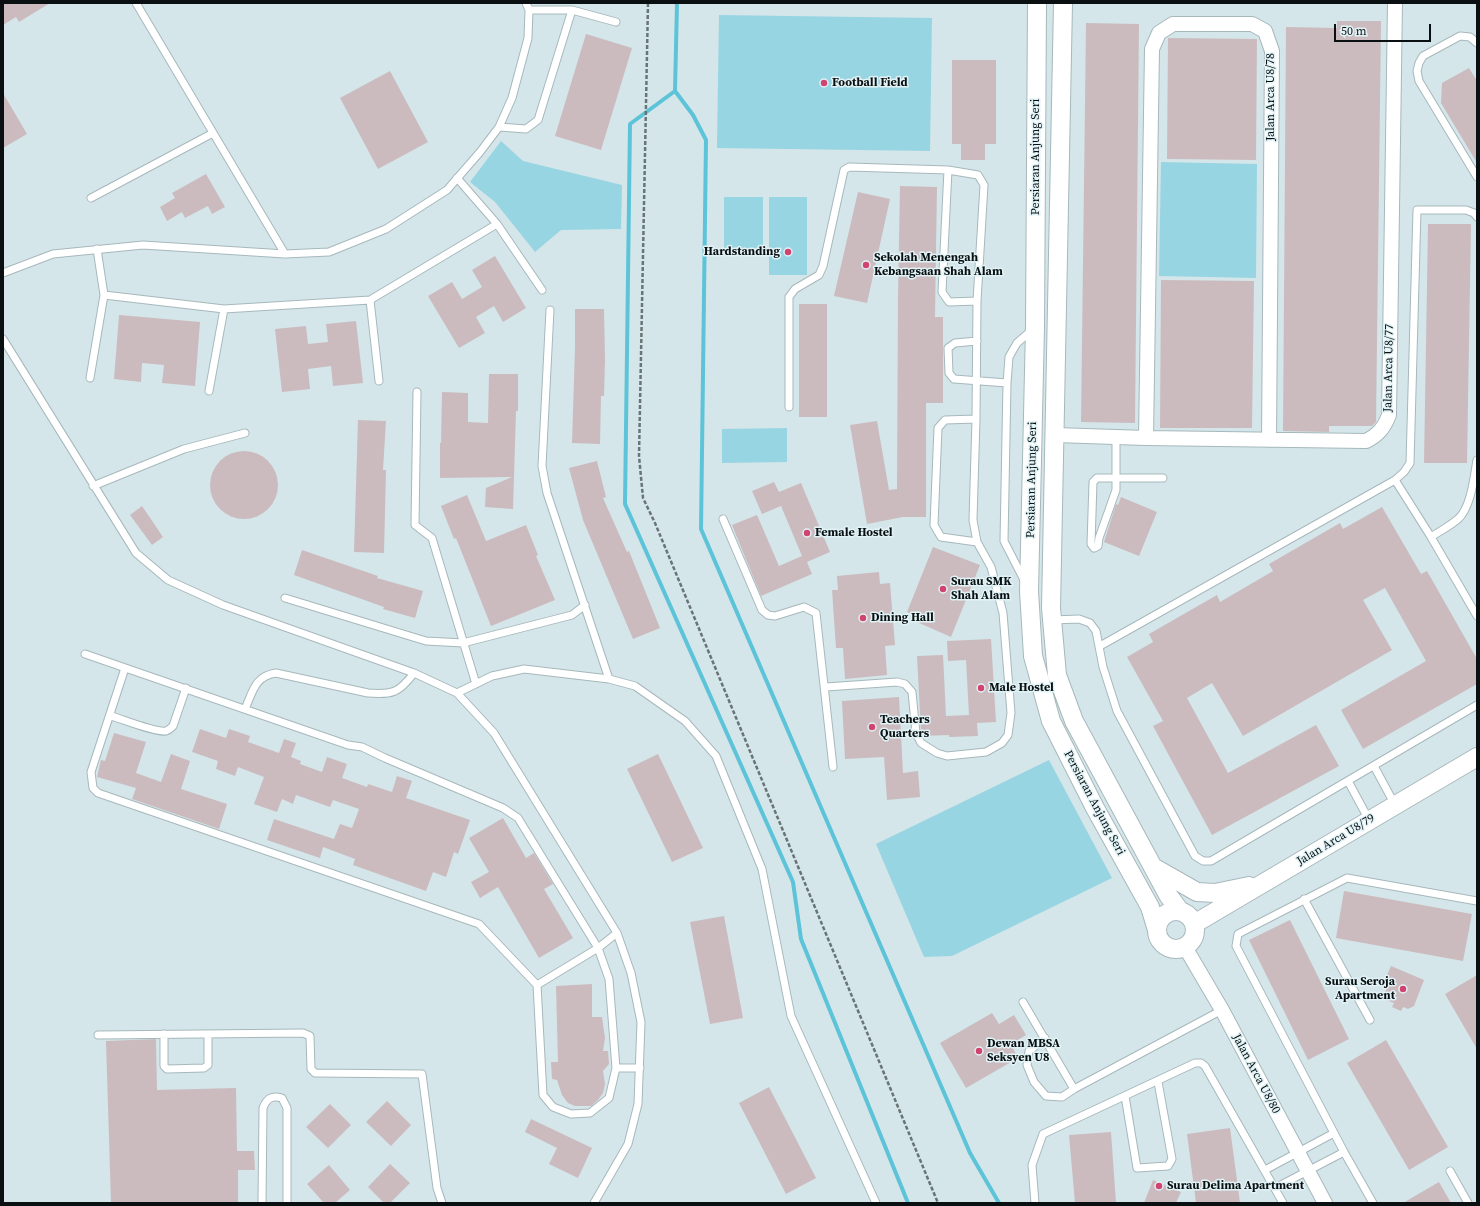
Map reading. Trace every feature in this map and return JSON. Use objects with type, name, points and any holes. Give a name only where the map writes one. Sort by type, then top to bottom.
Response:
[{"type":"street","name":"Persiaran Anjung Seri","points":[[1037,3],[1035,327],[1029,591],[1033,656],[1051,721],[1095,808],[1150,907],[1157,930]]},
{"type":"street","name":"Persiaran Anjung Seri","points":[[1063,3],[1051,608],[1057,675],[1074,721],[1168,896],[1180,911]]},
{"type":"street","name":"Jalan Arca U8/77","points":[[1055,436],[1366,441],[1376,437],[1385,425],[1389,415],[1395,3]]},
{"type":"street","name":"Jalan Arca U8/78","points":[[1146,438],[1152,49],[1159,33],[1173,24],[1252,24],[1265,31],[1272,50],[1269,440]]},
{"type":"street","name":"Jalan Arca U8/79","points":[[1194,924],[1477,757]]},
{"type":"street","points":[[1153,867],[1197,892],[1215,893],[1263,883]]},
{"type":"street","points":[[1172,911],[1180,911],[1191,918],[1195,930],[1194,937],[1190,943],[1185,947],[1177,949],[1170,948],[1163,944],[1157,930],[1159,921],[1164,915],[1172,911]]},
{"type":"street","name":"Jalan Arca U8/80","points":[[1185,947],[1222,1010],[1325,1203]]},
{"type":"lane","points":[[136,3],[285,254]]},
{"type":"lane","points":[[3,273],[53,254],[143,245],[285,254],[329,252],[386,229],[447,190],[480,152],[499,127],[512,98],[528,38],[527,7],[572,10],[616,22]]},
{"type":"lane","points":[[499,127],[526,129],[538,120],[572,10]]},
{"type":"lane","points":[[1477,43],[1470,37],[1460,36],[1423,56],[1417,71],[1419,81],[1477,177]]},
{"type":"lane","points":[[91,198],[213,133]]},
{"type":"lane","points":[[789,407],[789,296],[795,289],[819,275],[823,266],[844,170],[849,167],[948,170],[978,175],[984,186],[977,302],[973,520],[977,542],[991,567],[1003,613],[1011,714],[1008,734],[1002,743],[986,752],[947,756],[937,753],[921,743],[916,733],[912,692],[905,684],[897,682],[826,687]]},
{"type":"lane","points":[[948,170],[942,292],[949,302],[977,302]]},
{"type":"lane","points":[[457,178],[497,224],[542,290]]},
{"type":"lane","points":[[1100,646],[1395,480],[1404,472],[1410,463],[1418,210],[1466,210],[1474,213],[1477,217]]},
{"type":"lane","points":[[104,295],[224,309],[370,300],[497,224]]},
{"type":"lane","points":[[90,378],[104,295],[97,249]]},
{"type":"lane","points":[[370,300],[379,381]]},
{"type":"lane","points":[[209,391],[224,309]]},
{"type":"lane","points":[[550,310],[542,466],[547,493],[609,679]]},
{"type":"lane","points":[[1029,591],[1004,540],[1007,384],[1009,357],[1017,343],[1035,327]]},
{"type":"lane","points":[[3,339],[136,553],[168,580],[223,605],[414,673],[457,693],[494,733],[616,933],[631,974],[641,1022],[638,1104],[628,1144],[594,1203]]},
{"type":"lane","points":[[977,341],[955,343],[948,348],[949,373],[954,378],[1007,384]]},
{"type":"lane","points":[[418,392],[415,525],[432,538],[476,684]]},
{"type":"lane","points":[[976,419],[945,420],[938,428],[934,525],[941,537],[977,542]]},
{"type":"lane","points":[[93,486],[184,448],[245,433]]},
{"type":"lane","points":[[1116,437],[1116,478],[1116,490],[1099,538],[1098,546],[1094,548],[1091,544],[1093,482],[1097,478],[1116,478],[1163,478]]},
{"type":"lane","points":[[1431,537],[1459,518],[1466,508],[1470,496],[1477,460]]},
{"type":"lane","points":[[1395,480],[1431,537],[1477,616]]},
{"type":"lane","points":[[723,519],[762,610],[768,615],[775,616],[804,607],[816,613],[826,687],[833,767]]},
{"type":"lane","points":[[285,598],[426,640],[463,643],[572,615],[584,605]]},
{"type":"lane","points":[[1052,620],[1079,619],[1090,623],[1096,631],[1103,667],[1118,711],[1195,856],[1203,861],[1211,861],[1477,705]]},
{"type":"lane","points":[[85,654],[348,744],[362,747],[503,808],[518,818],[598,948],[609,979],[616,1068],[609,1098],[590,1113],[571,1114],[553,1107],[543,1095],[537,985],[479,924],[98,793],[94,788],[92,772],[125,668]]},
{"type":"lane","points":[[457,693],[492,676],[524,669],[609,679],[635,686],[685,721],[716,756],[762,868],[791,1016],[876,1203]]},
{"type":"lane","points":[[245,709],[257,681],[270,674],[276,673],[368,693],[383,694],[405,686],[414,673]]},
{"type":"lane","points":[[110,716],[164,732],[173,726],[186,688]]},
{"type":"lane","points":[[1374,766],[1395,805]]},
{"type":"lane","points":[[1348,781],[1370,820]]},
{"type":"lane","points":[[1373,1203],[1344,1152],[1236,946],[1238,934],[1347,878],[1477,900]]},
{"type":"lane","points":[[1304,899],[1370,1020]]},
{"type":"lane","points":[[537,985],[598,948],[616,933]]},
{"type":"lane","points":[[1023,1002],[1074,1089]]},
{"type":"lane","points":[[1044,1038],[1029,1051],[1027,1065],[1034,1082],[1046,1096],[1062,1097],[1074,1089],[1222,1010]]},
{"type":"lane","points":[[98,1035],[303,1033],[310,1036],[311,1069],[315,1073],[422,1074],[437,1188],[442,1203]]},
{"type":"lane","points":[[164,1034],[164,1066],[167,1069],[204,1068],[208,1065],[208,1034]]},
{"type":"lane","points":[[1035,1203],[1032,1165],[1043,1134],[1158,1082],[1195,1063],[1201,1062],[1205,1066],[1265,1170],[1282,1203]]},
{"type":"lane","points":[[616,1068],[640,1068]]},
{"type":"lane","points":[[1125,1096],[1137,1168],[1168,1166],[1172,1159],[1158,1082]]},
{"type":"lane","points":[[262,1203],[263,1108],[266,1101],[271,1097],[282,1098],[287,1108],[287,1203]]},
{"type":"lane","points":[[1265,1170],[1334,1133]]},
{"type":"lane","points":[[1275,1188],[1344,1152]]},
{"type":"lane","points":[[1450,1171],[1468,1203]]},
{"type":"path","points":[[648,3],[639,456],[643,498],[658,530],[938,1203]]},
{"type":"shaded area","name":"Football Field","points":[[719,15],[932,18],[930,151],[717,148]]},
{"type":"shaded area","points":[[501,141],[523,161],[622,185],[621,229],[561,230],[535,252],[495,202],[470,182]]},
{"type":"shaded area","points":[[1161,162],[1257,164],[1256,278],[1159,276]]},
{"type":"shaded area","name":"Hardstanding","points":[[724,197],[763,197],[763,256],[724,256]]},
{"type":"shaded area","name":"Hardstanding","points":[[769,197],[807,197],[807,275],[769,275]]},
{"type":"shaded area","points":[[787,428],[787,462],[722,463],[722,429]]},
{"type":"shaded area","points":[[1049,760],[1112,878],[952,956],[924,957],[876,844]]},
{"type":"building","points":[[3,3],[50,3],[19,22],[16,17],[3,25]]},
{"type":"building","points":[[1337,21],[1381,21],[1376,422],[1372,426],[1329,426],[1329,432],[1283,431],[1286,27],[1337,28]]},
{"type":"building","points":[[1086,23],[1139,24],[1135,423],[1081,422]]},
{"type":"building","points":[[586,34],[632,48],[601,150],[555,136]]},
{"type":"building","points":[[1168,38],[1257,39],[1256,160],[1167,159]]},
{"type":"building","points":[[952,60],[996,60],[996,144],[985,144],[985,160],[961,160],[961,144],[952,144]]},
{"type":"building","points":[[1469,68],[1477,81],[1477,163],[1441,103],[1442,83]]},
{"type":"building","points":[[390,71],[428,142],[378,169],[340,98]]},
{"type":"building","points":[[3,93],[27,134],[3,148]]},
{"type":"building","points":[[206,174],[225,207],[212,214],[208,206],[185,218],[182,212],[167,221],[160,207],[175,198],[172,193]]},
{"type":"building","points":[[900,186],[937,187],[935,317],[943,317],[943,403],[926,403],[926,517],[903,517],[867,524],[850,425],[877,421],[889,490],[897,489]]},
{"type":"building","points":[[858,192],[890,199],[867,303],[834,296]]},
{"type":"building","points":[[1428,224],[1471,224],[1467,463],[1424,463]]},
{"type":"building","points":[[495,256],[526,308],[503,322],[494,306],[476,317],[485,333],[459,348],[428,296],[452,282],[462,299],[482,287],[472,270]]},
{"type":"building","points":[[1161,280],[1254,281],[1252,428],[1160,428]]},
{"type":"building","points":[[799,304],[827,304],[827,417],[799,417]]},
{"type":"building","points":[[575,309],[604,309],[604,396],[601,396],[600,444],[572,443]]},
{"type":"building","points":[[119,315],[200,322],[195,386],[162,383],[164,365],[142,363],[141,382],[114,379]]},
{"type":"building","points":[[356,321],[363,383],[333,386],[331,366],[308,369],[310,389],[282,392],[275,329],[306,326],[308,344],[328,342],[326,324]]},
{"type":"building","points":[[489,374],[518,374],[518,411],[516,411],[513,509],[485,507],[486,488],[512,477],[440,478],[442,392],[468,393],[468,422],[488,423]]},
{"type":"building","points":[[358,420],[386,421],[383,470],[386,470],[384,553],[354,552]]},
{"type":"building","points":[[244,451],[257,454],[268,461],[275,472],[278,485],[275,498],[268,509],[257,516],[244,519],[231,516],[220,509],[213,498],[210,485],[213,472],[220,461],[231,454]]},
{"type":"building","points":[[597,461],[606,497],[603,498],[627,552],[629,551],[660,628],[633,639],[583,520],[569,468]]},
{"type":"building","points":[[774,482],[779,492],[801,483],[830,552],[807,562],[812,574],[761,596],[732,525],[757,515],[779,566],[802,556],[781,506],[762,514],[752,491]]},
{"type":"building","points":[[467,495],[486,541],[526,525],[538,555],[536,556],[555,600],[491,626],[456,538],[454,539],[441,506]]},
{"type":"building","points":[[1121,497],[1157,512],[1139,556],[1104,542],[1116,504],[1118,505]]},
{"type":"building","points":[[142,506],[163,537],[152,545],[130,515]]},
{"type":"building","points":[[1382,507],[1421,574],[1427,571],[1477,659],[1477,684],[1363,749],[1341,710],[1426,661],[1385,588],[1363,600],[1392,650],[1243,736],[1212,683],[1187,698],[1228,773],[1316,725],[1339,766],[1212,835],[1153,726],[1163,721],[1127,657],[1153,642],[1149,634],[1217,595],[1220,602],[1273,571],[1269,564],[1340,523],[1343,529]]},
{"type":"building","name":"Surau SMK Shah Alam","points":[[933,547],[980,565],[951,637],[917,622],[919,617],[907,612]]},
{"type":"building","points":[[302,550],[378,576],[377,578],[423,591],[415,618],[383,609],[384,607],[294,575]]},
{"type":"building","name":"Dining Hall","points":[[879,572],[880,584],[890,583],[895,645],[885,646],[887,675],[845,679],[843,648],[836,648],[832,590],[838,590],[837,576]]},
{"type":"building","points":[[991,639],[996,722],[977,723],[978,736],[923,736],[921,732],[917,656],[943,655],[946,716],[969,715],[966,660],[948,661],[947,641]]},
{"type":"building","name":"Teachers Quarters","points":[[899,697],[903,773],[918,771],[920,797],[887,800],[884,757],[845,759],[842,701]]},
{"type":"building","points":[[200,729],[226,738],[229,729],[250,736],[248,742],[279,753],[284,739],[296,743],[291,757],[301,761],[300,764],[322,772],[327,757],[347,764],[342,778],[367,787],[368,784],[392,792],[397,776],[412,781],[406,798],[470,820],[458,854],[454,852],[446,877],[433,872],[426,891],[353,865],[355,859],[323,847],[320,858],[267,840],[274,819],[334,839],[340,824],[352,828],[359,809],[333,800],[330,807],[296,795],[293,804],[282,799],[277,812],[254,804],[264,777],[238,767],[235,776],[216,769],[218,761],[192,752]]},
{"type":"building","points":[[114,733],[146,742],[136,773],[161,782],[171,754],[190,761],[181,789],[227,804],[219,829],[132,799],[136,788],[97,777],[101,760],[105,761]]},
{"type":"building","points":[[658,754],[703,848],[672,862],[627,769]]},
{"type":"building","points":[[503,818],[526,858],[534,853],[553,884],[544,889],[573,938],[539,958],[498,887],[480,898],[471,882],[489,872],[469,838]]},
{"type":"building","points":[[1344,891],[1472,914],[1463,961],[1336,938]]},
{"type":"building","points":[[724,916],[743,1018],[710,1024],[690,922]]},
{"type":"building","points":[[1290,920],[1349,1039],[1308,1060],[1249,940]]},
{"type":"building","name":"Surau Seroja Apartment","points":[[1391,966],[1424,980],[1414,1006],[1408,1009],[1403,1007],[1401,1011],[1392,1007],[1394,1003],[1386,1000],[1388,996],[1384,995],[1388,984],[1384,982]]},
{"type":"building","points":[[1477,975],[1477,1049],[1445,994]]},
{"type":"building","points":[[592,984],[592,1017],[602,1017],[605,1038],[603,1051],[608,1051],[609,1064],[603,1071],[605,1084],[603,1093],[598,1100],[591,1106],[575,1106],[568,1103],[562,1095],[557,1080],[552,1079],[551,1062],[558,1062],[556,986]]},
{"type":"building","name":"Dewan MBSA Seksyen U8","points":[[992,1013],[999,1024],[1014,1015],[1026,1035],[1011,1044],[1018,1058],[966,1088],[940,1043]]},
{"type":"building","points":[[156,1039],[157,1090],[236,1088],[237,1151],[254,1151],[255,1170],[238,1170],[238,1203],[111,1203],[106,1041]]},
{"type":"building","points":[[1386,1040],[1448,1147],[1409,1170],[1347,1063]]},
{"type":"building","points":[[769,1087],[816,1178],[786,1194],[739,1103]]},
{"type":"building","points":[[387,1101],[411,1125],[391,1146],[366,1122]]},
{"type":"building","points":[[330,1104],[351,1125],[328,1148],[306,1127]]},
{"type":"building","points":[[531,1119],[592,1148],[578,1178],[549,1164],[557,1148],[525,1132]]},
{"type":"building","points":[[1230,1128],[1240,1203],[1196,1203],[1187,1134]]},
{"type":"building","points":[[1111,1132],[1116,1203],[1075,1203],[1069,1135]]},
{"type":"building","points":[[390,1164],[410,1183],[390,1203],[384,1203],[368,1187]]},
{"type":"building","points":[[329,1165],[350,1190],[335,1203],[324,1203],[307,1184]]},
{"type":"building","name":"Surau Delima Apartment","points":[[1153,1180],[1181,1192],[1176,1203],[1144,1203]]},
{"type":"building","points":[[1439,1182],[1451,1203],[1403,1203]]},
{"type":"waterway","points":[[677,3],[675,91],[693,115],[706,140],[701,529],[970,1153],[999,1203]]},
{"type":"waterway","points":[[675,91],[630,124],[625,504],[793,882],[801,939],[908,1203]]},
{"type":"place","name":"Football Field","points":[[824,83]]},
{"type":"place","name":"Hardstanding","points":[[788,252]]},
{"type":"place","name":"Sekolah Menengah Kebangsaan Shah Alam","points":[[866,265]]},
{"type":"place","name":"Female Hostel","points":[[807,533]]},
{"type":"place","name":"Surau SMK Shah Alam","points":[[943,589]]},
{"type":"place","name":"Dining Hall","points":[[863,618]]},
{"type":"place","name":"Male Hostel","points":[[981,688]]},
{"type":"place","name":"Teachers Quarters","points":[[872,727]]},
{"type":"place","name":"Surau Seroja Apartment","points":[[1403,989]]},
{"type":"place","name":"Dewan MBSA Seksyen U8","points":[[979,1051]]},
{"type":"place","name":"Surau Delima Apartment","points":[[1159,1186]]}]
